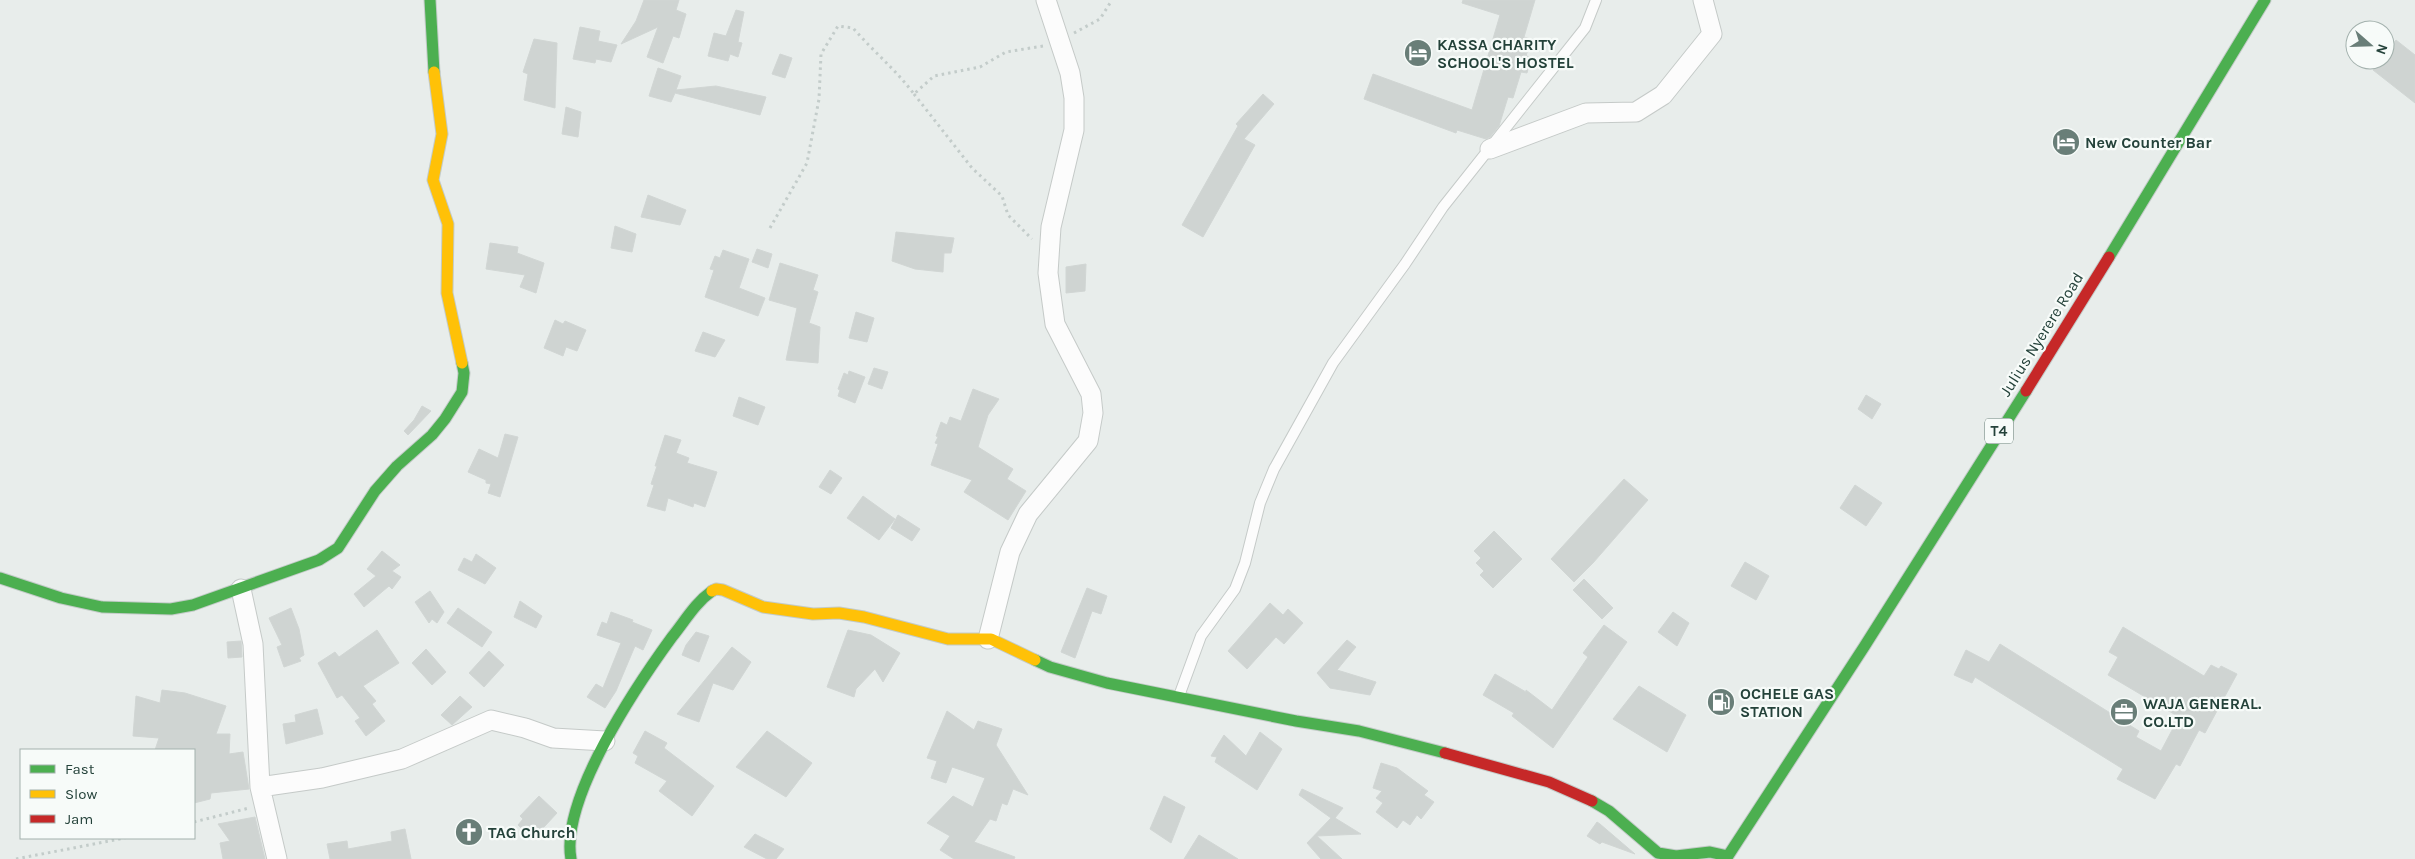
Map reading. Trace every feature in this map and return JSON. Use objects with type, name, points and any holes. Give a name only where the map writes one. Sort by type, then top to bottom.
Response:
[{"type":"main road","points":[[0,578],[61,598],[102,607],[171,609],[193,605],[319,560],[338,548],[376,491],[397,466],[432,435],[462,392],[464,374],[447,293],[448,224],[434,180],[442,134],[432,60],[430,0]]},
{"type":"main road","name":"Julius Nyerere Road","points":[[1727,858],[1871,635],[2179,144],[2266,0]]},
{"type":"main road","points":[[570,859],[569,848],[578,803],[605,741],[622,710],[653,663],[701,599],[716,589],[771,609],[813,614],[839,613],[864,617],[948,639],[988,639],[1000,642],[1050,667],[1108,683],[1296,721],[1359,731],[1549,782],[1581,795],[1609,811],[1658,852],[1668,856],[1710,852],[1727,858]]},
{"type":"street","points":[[988,639],[1010,552],[1028,514],[1088,441],[1093,413],[1091,394],[1055,324],[1048,274],[1051,227],[1074,130],[1074,98],[1070,73],[1046,0]]},
{"type":"street","points":[[1490,149],[1586,113],[1636,112],[1663,95],[1712,34],[1703,0]]},
{"type":"street","points":[[241,589],[253,644],[262,794],[277,859]]},
{"type":"street","points":[[262,794],[402,759],[491,720],[553,738],[605,741]]},
{"type":"lane","points":[[1179,697],[1201,636],[1235,589],[1245,563],[1260,503],[1274,469],[1333,362],[1405,264],[1443,207],[1585,28],[1596,0]]},
{"type":"path","points":[[914,94],[934,76],[980,67],[1006,52],[1035,48],[1059,41],[1100,19],[1112,0]]},
{"type":"path","points":[[770,228],[806,163],[819,98],[821,54],[838,26],[853,28],[874,51],[898,72],[972,168],[1002,196],[1008,215],[1049,257]]},
{"type":"path","points":[[195,822],[248,808],[262,794]]},
{"type":"path","points":[[16,859],[36,857],[120,839]]},
{"type":"building","points":[[644,0],[679,0],[676,10],[686,14],[679,38],[673,36],[663,63],[647,57],[658,27],[621,44],[636,21]]},
{"type":"building","points":[[1463,0],[1535,0],[1524,37],[1531,39],[1526,56],[1531,57],[1527,73],[1521,72],[1513,98],[1508,97],[1499,126],[1486,139],[1457,130],[1456,133],[1364,99],[1373,74],[1472,110],[1500,15],[1462,3]]},
{"type":"building","points":[[736,10],[744,12],[738,42],[742,43],[738,57],[730,54],[728,61],[708,56],[714,33],[726,36]]},
{"type":"building","points":[[580,27],[600,31],[598,41],[617,45],[611,62],[596,59],[595,63],[573,59]]},
{"type":"building","points":[[534,39],[557,43],[555,108],[524,100],[528,74],[523,72]]},
{"type":"building","points":[[2396,40],[2415,55],[2415,103],[2373,70],[2395,70]]},
{"type":"building","points":[[780,54],[792,58],[785,78],[772,74]]},
{"type":"building","points":[[658,68],[681,76],[676,90],[716,86],[766,97],[760,115],[675,93],[671,102],[649,96]]},
{"type":"building","points":[[1263,94],[1274,104],[1244,139],[1255,145],[1203,237],[1182,225],[1238,126],[1236,124]]},
{"type":"building","points":[[566,107],[581,112],[578,137],[562,134]]},
{"type":"building","points":[[648,195],[686,210],[680,225],[641,217]]},
{"type":"building","points":[[615,226],[636,234],[632,252],[611,248]]},
{"type":"building","points":[[896,232],[954,238],[951,253],[944,253],[943,272],[915,269],[892,261]]},
{"type":"building","points":[[490,243],[518,247],[517,253],[544,263],[536,293],[520,287],[525,275],[486,269]]},
{"type":"building","points":[[757,249],[772,254],[768,268],[752,262]]},
{"type":"building","points":[[723,250],[749,259],[739,288],[765,298],[758,316],[705,297],[714,270],[710,269],[715,256],[720,258]]},
{"type":"building","points":[[780,263],[818,275],[813,290],[818,292],[809,323],[820,327],[818,363],[786,360],[797,308],[769,300]]},
{"type":"building","points":[[1086,264],[1085,291],[1066,293],[1066,267]]},
{"type":"building","points":[[856,312],[874,318],[867,342],[849,338]]},
{"type":"building","points":[[555,320],[563,324],[565,321],[586,330],[577,351],[566,347],[563,356],[544,348]]},
{"type":"building","points":[[703,332],[725,340],[715,357],[695,351]]},
{"type":"building","points":[[874,368],[888,372],[882,389],[868,384]]},
{"type":"building","points":[[849,371],[865,377],[855,403],[838,396],[840,390],[838,389],[844,373],[848,375]]},
{"type":"building","points":[[973,389],[999,399],[988,415],[978,447],[1013,469],[1007,479],[1026,491],[1008,520],[964,492],[972,480],[931,465],[938,444],[935,443],[941,422],[947,425],[950,417],[961,421]]},
{"type":"building","points":[[1866,395],[1881,404],[1872,419],[1858,409]]},
{"type":"building","points":[[739,397],[765,407],[758,425],[733,416]]},
{"type":"building","points":[[422,406],[431,411],[408,435],[404,431],[414,420]]},
{"type":"building","points":[[505,434],[518,437],[500,497],[488,493],[491,484],[486,483],[486,480],[468,472],[479,449],[498,458]]},
{"type":"building","points":[[665,435],[681,440],[676,453],[689,458],[687,463],[717,472],[705,507],[694,503],[693,507],[668,498],[665,511],[647,506],[654,485],[651,484],[657,466],[655,466]]},
{"type":"building","points":[[830,470],[842,478],[831,494],[819,487]]},
{"type":"building","points":[[1624,479],[1648,500],[1574,582],[1551,559]]},
{"type":"building","points":[[1855,485],[1882,503],[1866,526],[1840,508]]},
{"type":"building","points":[[863,496],[895,519],[879,540],[847,518]]},
{"type":"building","points":[[898,515],[920,529],[912,541],[891,528]]},
{"type":"building","points":[[1494,531],[1522,559],[1493,588],[1480,575],[1484,571],[1476,563],[1481,558],[1474,551]]},
{"type":"building","points":[[382,551],[400,565],[392,571],[401,577],[392,589],[389,586],[364,607],[354,594],[376,576],[367,569]]},
{"type":"building","points":[[476,554],[496,568],[485,584],[458,570],[464,558],[472,562]]},
{"type":"building","points":[[1745,562],[1769,576],[1756,600],[1731,586]]},
{"type":"building","points":[[1584,579],[1613,608],[1602,619],[1573,590]]},
{"type":"building","points":[[1087,588],[1107,596],[1101,614],[1092,611],[1075,658],[1061,652]]},
{"type":"building","points":[[430,591],[444,612],[437,623],[432,619],[429,623],[415,602]]},
{"type":"building","points":[[520,601],[542,616],[536,628],[514,617]]},
{"type":"building","points":[[1270,603],[1283,615],[1288,609],[1303,623],[1284,644],[1276,637],[1247,669],[1228,651]]},
{"type":"building","points":[[291,608],[299,629],[304,655],[299,658],[301,661],[284,667],[277,647],[282,645],[269,618]]},
{"type":"building","points":[[458,608],[492,632],[482,647],[447,623]]},
{"type":"building","points":[[611,612],[633,620],[632,622],[652,630],[643,650],[635,646],[616,691],[605,708],[587,697],[596,684],[603,688],[621,643],[597,635],[602,622],[607,624]]},
{"type":"building","points":[[1673,612],[1689,623],[1677,646],[1658,632]]},
{"type":"building","points":[[1604,625],[1627,642],[1553,748],[1512,716],[1514,713],[1483,695],[1495,674],[1526,692],[1526,690],[1552,710],[1588,657],[1583,653]]},
{"type":"building","points":[[2123,627],[2204,676],[2211,665],[2219,669],[2221,666],[2237,674],[2205,733],[2199,730],[2180,766],[2176,764],[2155,799],[2117,779],[2123,769],[1975,677],[1972,683],[1954,675],[1966,650],[1989,662],[2000,644],[2139,731],[2136,737],[2161,751],[2179,717],[2108,675],[2118,657],[2109,652]]},
{"type":"building","points":[[377,630],[399,663],[363,686],[376,701],[372,704],[385,721],[366,736],[355,721],[360,718],[342,695],[337,698],[318,663],[335,652],[339,657]]},
{"type":"building","points":[[848,630],[871,635],[900,653],[883,682],[875,669],[856,689],[854,697],[827,687]]},
{"type":"building","points":[[696,632],[709,636],[699,662],[682,655],[686,645]]},
{"type":"building","points":[[1347,640],[1356,647],[1337,670],[1376,682],[1370,695],[1330,688],[1317,673]]},
{"type":"building","points":[[241,641],[242,657],[228,658],[227,642]]},
{"type":"building","points":[[732,647],[751,662],[733,690],[713,683],[699,722],[677,714]]},
{"type":"building","points":[[426,649],[446,672],[432,685],[412,663]]},
{"type":"building","points":[[489,651],[504,665],[484,687],[469,673]]},
{"type":"building","points":[[1639,686],[1686,715],[1667,752],[1613,719]]},
{"type":"building","points":[[162,690],[185,693],[226,706],[216,734],[230,734],[229,754],[243,752],[249,789],[211,793],[210,799],[195,803],[195,749],[155,749],[159,738],[133,736],[136,696],[160,703]]},
{"type":"building","points":[[460,696],[472,707],[452,725],[441,715]]},
{"type":"building","points":[[317,709],[323,734],[286,744],[283,724],[296,722],[295,715]]},
{"type":"building","points":[[947,711],[974,730],[978,721],[1002,729],[996,745],[1028,795],[1013,789],[1007,805],[1002,803],[996,821],[990,819],[974,842],[1015,857],[1014,859],[954,859],[940,850],[950,836],[927,823],[953,796],[973,807],[985,778],[952,767],[946,783],[931,778],[937,761],[927,758]]},
{"type":"building","points":[[645,731],[667,743],[664,748],[714,786],[692,816],[659,791],[667,781],[635,763],[638,756],[633,753]]},
{"type":"building","points":[[767,731],[812,763],[786,797],[736,767]]},
{"type":"building","points":[[1260,732],[1282,749],[1257,790],[1215,762],[1217,757],[1211,756],[1224,735],[1246,756]]},
{"type":"building","points":[[1381,763],[1397,768],[1428,791],[1424,795],[1434,802],[1421,819],[1417,815],[1410,825],[1403,820],[1397,828],[1376,812],[1383,803],[1376,798],[1382,791],[1373,788]]},
{"type":"building","points":[[1302,789],[1343,808],[1335,818],[1361,834],[1317,836],[1342,859],[1321,859],[1307,843],[1331,818],[1299,795]]},
{"type":"building","points":[[539,796],[557,813],[533,839],[518,825],[523,819],[520,816]]},
{"type":"building","points":[[1164,796],[1185,807],[1171,843],[1150,829]]},
{"type":"building","points":[[255,817],[265,859],[223,859],[220,843],[230,841],[218,824]]},
{"type":"building","points":[[1597,822],[1635,854],[1602,842],[1600,844],[1587,836]]},
{"type":"building","points":[[405,829],[411,859],[330,859],[327,844],[347,841],[348,849],[392,841],[391,832]]},
{"type":"building","points":[[755,834],[784,849],[776,859],[767,859],[744,847]]},
{"type":"building","points":[[1199,835],[1238,859],[1184,859]]},
{"type":"traffic: fast","points":[[430,0],[434,72]]},
{"type":"traffic: fast","points":[[2109,257],[2265,0]]},
{"type":"traffic: fast","points":[[0,578],[61,598],[102,607],[171,609],[193,605],[319,560],[338,548],[375,491],[397,466],[432,435],[445,419],[462,392],[464,373],[462,363]]},
{"type":"traffic: fast","points":[[1726,859],[1864,647],[2026,391]]},
{"type":"traffic: fast","points":[[571,859],[571,834],[577,806],[604,744],[657,658],[695,607],[712,591]]},
{"type":"traffic: fast","points":[[1035,660],[1050,667],[1107,683],[1296,721],[1359,731],[1445,753]]},
{"type":"traffic: fast","points":[[1592,801],[1609,811],[1658,853],[1676,856],[1710,852],[1728,856]]},
{"type":"traffic: slow","points":[[434,72],[442,134],[433,180],[448,224],[447,293],[462,363]]},
{"type":"traffic: slow","points":[[712,591],[716,589],[723,590],[763,607],[813,614],[839,613],[864,617],[948,639],[991,639],[1035,660]]},
{"type":"traffic: jam","points":[[2026,391],[2109,257]]},
{"type":"traffic: jam","points":[[1445,753],[1549,782],[1592,801]]},
{"type":"place","name":"KASSA CHARITY SCHOOL'S HOSTEL","points":[[1418,53]]},
{"type":"place","name":"New Counter Bar","points":[[2066,142]]},
{"type":"place","name":"OCHELE GAS STATION","points":[[1721,702]]},
{"type":"place","name":"WAJA GENERAL. CO.LTD","points":[[2124,712]]},
{"type":"place","name":"TAG Church","points":[[469,832]]}]
